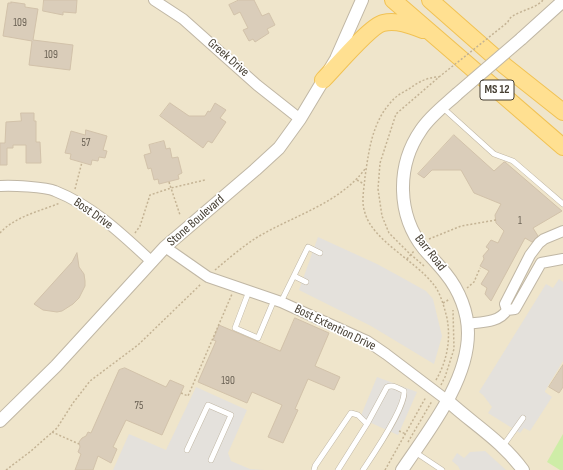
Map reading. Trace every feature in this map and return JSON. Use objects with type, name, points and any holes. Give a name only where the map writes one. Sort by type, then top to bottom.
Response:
[{"type":"main road","name":"MS 12","points":[[393,0],[563,147]]},
{"type":"main road","name":"MS 12","points":[[430,0],[505,66],[563,112]]},
{"type":"main road","points":[[323,80],[370,31],[382,24],[392,22],[406,24],[432,33]]},
{"type":"main road","points":[[539,93],[563,109]]},
{"type":"main road","points":[[543,131],[563,151]]},
{"type":"street","name":"Greek Drive","points":[[154,0],[183,19],[257,84],[300,119]]},
{"type":"street","name":"Stone Boulevard","points":[[0,421],[56,366],[165,247],[279,148],[300,119],[342,47],[362,0]]},
{"type":"street","name":"Barr Road","points":[[402,470],[410,448],[448,400],[463,364],[468,333],[463,306],[456,287],[447,274],[421,245],[413,231],[405,206],[402,189],[404,167],[410,150],[420,131],[442,107],[563,1]]},
{"type":"street","name":"Bost Drive","points":[[0,186],[8,185],[54,190],[71,198],[85,205],[128,240],[152,262]]},
{"type":"street","points":[[507,310],[505,304],[530,255],[544,239],[563,231]]},
{"type":"street","name":"Bost Extention Drive","points":[[165,247],[208,277],[277,301],[367,341],[448,400],[503,446],[523,470]]},
{"type":"street","points":[[530,255],[541,262],[563,259]]},
{"type":"street","points":[[467,324],[498,319],[507,310],[515,309],[541,262]]},
{"type":"lane","points":[[442,107],[494,154],[513,161],[563,204]]},
{"type":"lane","points":[[249,291],[235,328],[258,338],[277,301],[294,276],[308,247],[320,253]]},
{"type":"lane","points":[[294,276],[306,282]]},
{"type":"lane","points":[[338,470],[368,424],[387,386],[394,386],[404,391],[403,400],[389,428],[363,470]]},
{"type":"lane","points":[[187,450],[208,405],[231,415],[211,460]]},
{"type":"lane","points":[[314,470],[315,466],[351,413],[358,415],[368,424]]},
{"type":"lane","points":[[503,446],[523,418]]},
{"type":"lane","points":[[410,448],[442,470]]},
{"type":"path","points":[[428,268],[411,255],[389,232],[382,216],[378,189],[380,163],[396,114],[508,22],[509,18],[513,15],[535,7],[544,0]]},
{"type":"path","points":[[410,448],[442,370],[448,349],[449,328],[443,303],[434,285],[370,226],[364,212],[362,200],[368,152],[377,122],[392,100],[413,86],[431,77],[440,77]]},
{"type":"path","points":[[0,233],[5,227],[17,220],[71,198],[76,188],[82,162]]},
{"type":"path","points":[[6,470],[31,451],[57,428],[90,380],[138,345],[208,277],[256,238],[325,202],[357,180],[366,168]]},
{"type":"path","points":[[128,240],[140,226],[150,196],[171,188],[205,180]]},
{"type":"path","points":[[357,180],[364,184]]},
{"type":"path","points":[[169,182],[180,215]]},
{"type":"path","points":[[407,259],[421,245],[432,238],[461,226],[496,220]]},
{"type":"path","points":[[181,393],[188,396],[232,294]]},
{"type":"path","points":[[449,295],[450,299]]},
{"type":"path","points":[[385,470],[434,390],[445,377],[454,349],[454,312],[452,306]]},
{"type":"path","points":[[399,431],[406,434]]},
{"type":"path","points":[[52,432],[79,444]]},
{"type":"shaded area","points":[[0,0],[563,0],[563,470],[0,470]]},
{"type":"shaded area","points":[[318,237],[377,264],[426,291],[433,299],[442,336],[434,364],[371,326],[299,290]]},
{"type":"shaded area","points":[[559,279],[563,282],[563,361],[545,391],[552,397],[530,431],[524,428],[520,433],[488,413],[492,407],[479,392],[546,284],[553,288]]},
{"type":"shaded area","points":[[377,377],[417,392],[398,435],[360,418]]},
{"type":"shaded area","points":[[196,387],[247,410],[228,453],[231,461],[250,469],[264,470],[113,470],[129,434],[166,450]]},
{"type":"shaded area","points":[[485,451],[506,470],[460,470],[452,461],[457,453],[464,458],[470,452]]},
{"type":"green space","points":[[563,434],[563,470],[560,470],[547,462]]},
{"type":"building","points":[[44,0],[77,0],[76,13],[63,12],[63,15],[43,11]]},
{"type":"building","points":[[239,0],[254,0],[262,16],[269,13],[275,25],[267,29],[269,33],[255,42],[253,39],[249,41],[243,30],[248,28],[240,12],[234,15],[229,5]]},
{"type":"building","points":[[8,3],[25,4],[25,7],[38,9],[33,40],[73,45],[70,70],[29,65],[32,41],[3,36]]},
{"type":"building","points":[[170,103],[189,116],[205,116],[208,111],[210,112],[215,103],[226,110],[220,118],[226,122],[212,143],[208,141],[203,148],[160,116]]},
{"type":"building","points":[[21,113],[34,113],[34,121],[36,121],[36,142],[40,142],[41,163],[26,163],[26,145],[13,145],[13,148],[7,148],[7,165],[0,165],[0,143],[5,143],[6,122],[21,121]]},
{"type":"building","points":[[86,130],[107,136],[103,150],[107,151],[105,158],[99,157],[98,161],[92,160],[91,165],[70,159],[71,154],[65,153],[71,131],[85,135]]},
{"type":"building","points":[[454,135],[494,171],[505,162],[562,211],[533,228],[538,236],[532,242],[525,238],[491,301],[485,294],[487,288],[481,284],[489,271],[480,266],[484,259],[483,256],[489,249],[486,247],[491,240],[498,243],[504,231],[496,223],[495,215],[501,204],[474,193],[461,170],[432,170],[424,178],[418,174]]},
{"type":"building","points":[[164,141],[166,149],[170,148],[172,158],[178,157],[182,173],[178,175],[179,179],[159,184],[158,179],[154,180],[151,168],[148,169],[144,155],[151,153],[149,145]]},
{"type":"building","points":[[77,253],[79,267],[84,274],[85,281],[85,286],[79,298],[62,311],[57,312],[43,310],[34,304],[72,262]]},
{"type":"building","points":[[295,318],[329,333],[315,366],[340,377],[334,390],[308,379],[295,409],[298,410],[283,443],[268,437],[282,405],[252,392],[247,403],[198,382],[216,341],[213,340],[219,325],[280,351]]},
{"type":"building","points":[[563,365],[563,387],[559,393],[549,387]]},
{"type":"building","points":[[125,368],[166,387],[170,380],[184,386],[162,435],[126,420],[113,447],[117,449],[111,463],[98,456],[93,470],[75,470],[81,454],[78,452],[80,447],[79,442],[88,432],[91,433],[119,370]]}]
